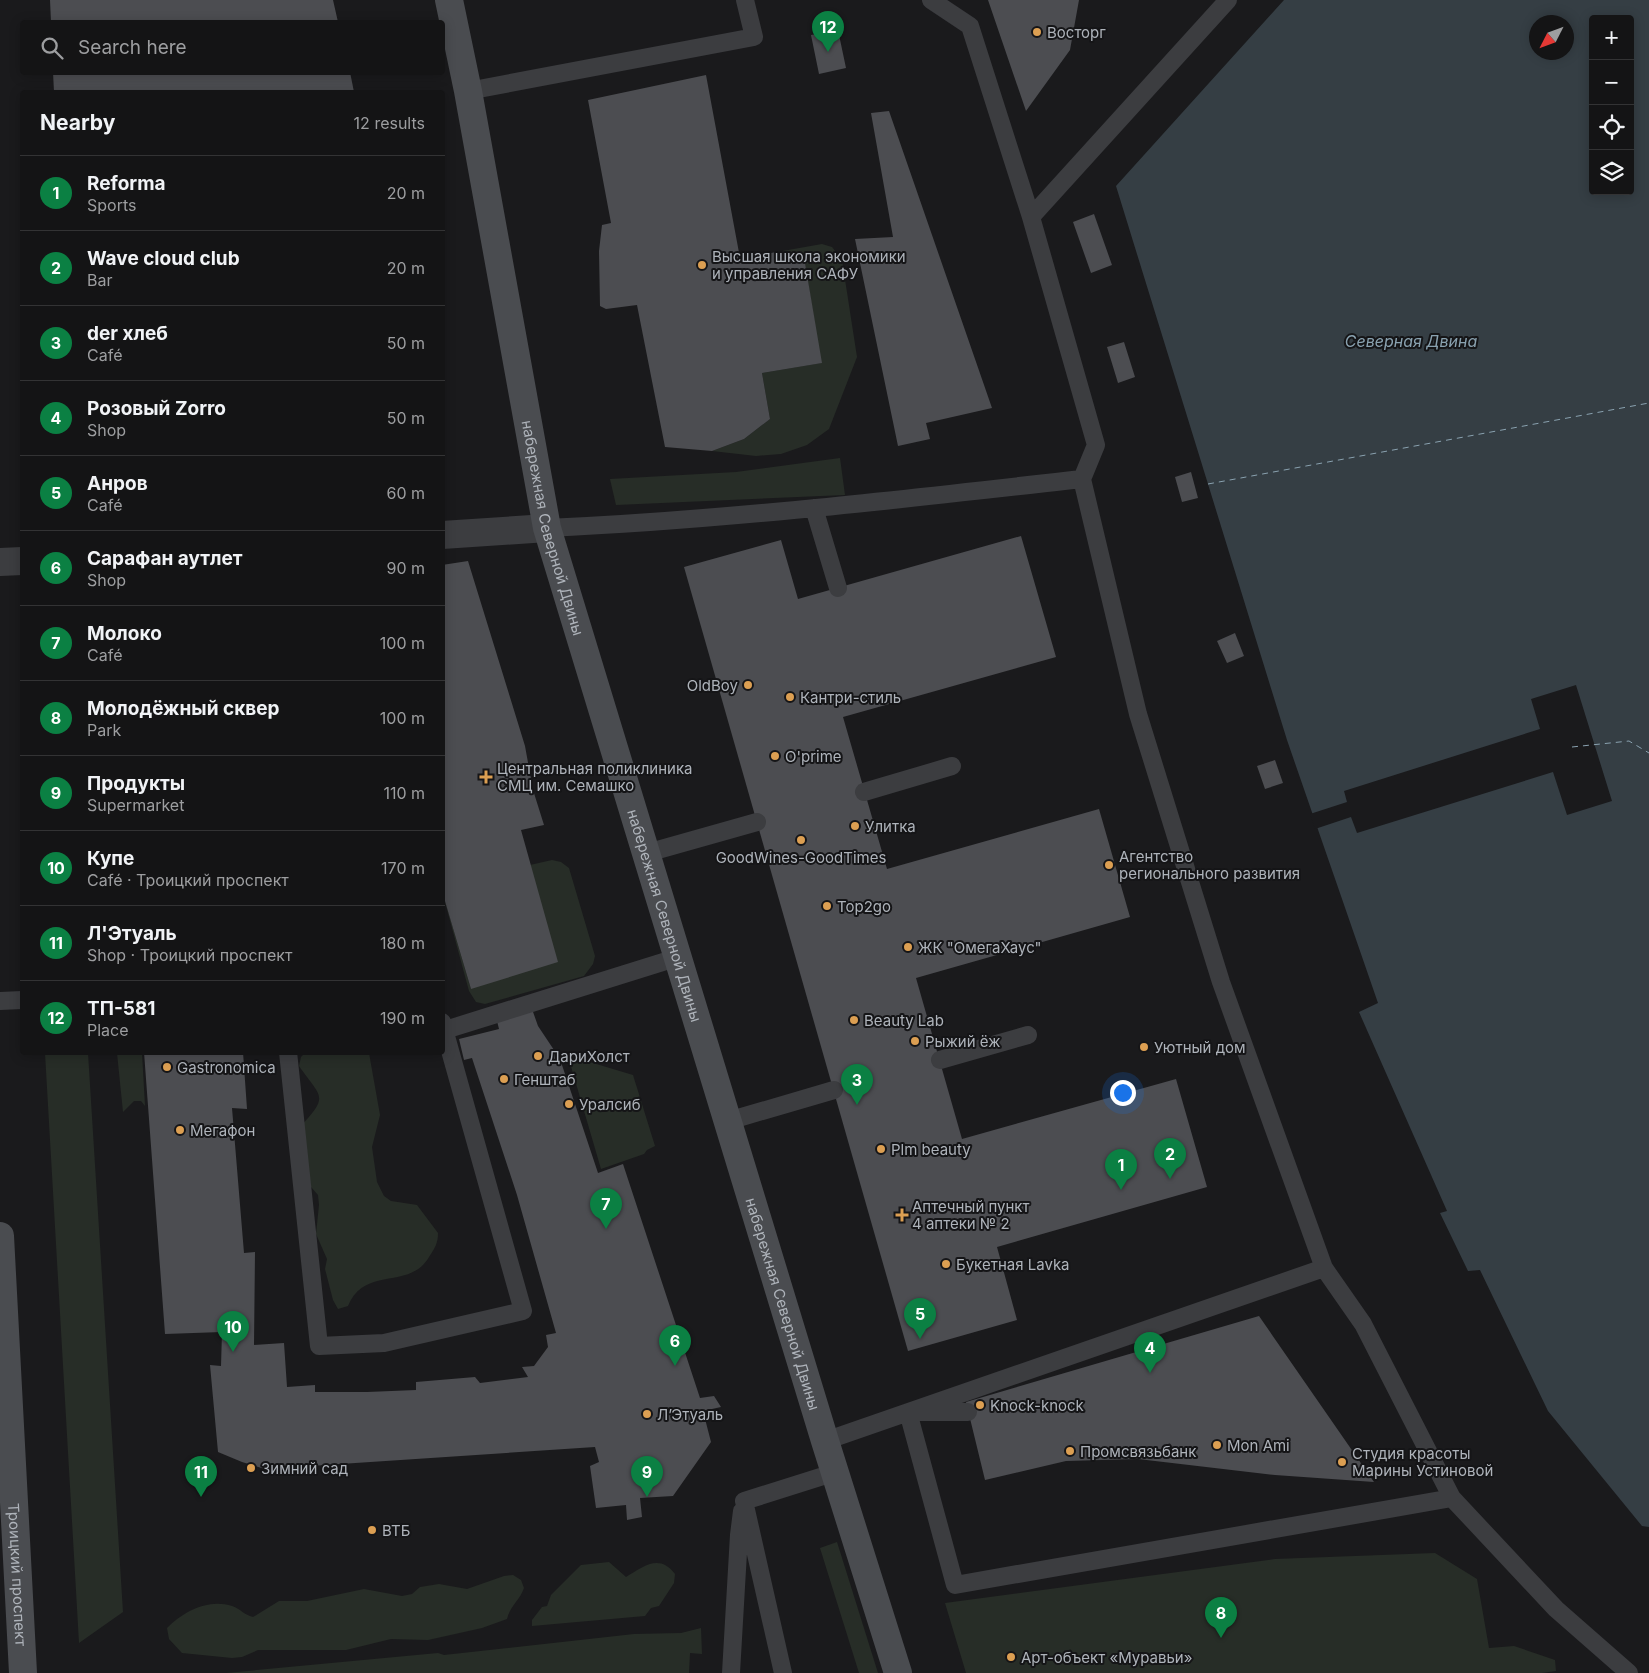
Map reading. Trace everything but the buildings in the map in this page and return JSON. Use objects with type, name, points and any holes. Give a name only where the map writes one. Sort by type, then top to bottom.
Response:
[{"type":"street","name":"набережная Северной Двины","points":[[449,0],[468,91],[548,528],[825,1441],[898,1673]]},
{"type":"street","points":[[445,535],[548,528]]},
{"type":"street","points":[[0,562],[20,560]]},
{"type":"street","name":"Троицкий проспект","points":[[0,1236],[23,1673]]},
{"type":"lane","points":[[468,91],[754,37],[745,0]]},
{"type":"lane","points":[[931,0],[970,26],[1031,217],[1096,445],[1082,479],[1138,714],[1221,982],[1324,1268],[1363,1324],[1452,1498],[1556,1609],[1629,1673]]},
{"type":"lane","points":[[1031,217],[1228,0]]},
{"type":"lane","points":[[548,528],[616,525],[814,508],[1082,479]]},
{"type":"lane","points":[[814,508],[838,588]]},
{"type":"lane","points":[[864,792],[952,766]]},
{"type":"lane","points":[[647,853],[757,822]]},
{"type":"lane","points":[[445,1027],[678,957]]},
{"type":"lane","points":[[0,1002],[20,1000]]},
{"type":"lane","points":[[288,1055],[319,1346],[384,1344],[523,1311],[445,1035]]},
{"type":"lane","points":[[940,1060],[1028,1035]]},
{"type":"lane","points":[[728,1121],[834,1090]]},
{"type":"lane","points":[[825,1441],[1324,1268]]},
{"type":"lane","points":[[908,1412],[968,1412]]},
{"type":"lane","points":[[908,1412],[955,1584],[1452,1498]]},
{"type":"lane","points":[[744,1501],[836,1472]]},
{"type":"lane","points":[[730,1673],[739,1535],[744,1501]]},
{"type":"lane","points":[[744,1501],[783,1673]]},
{"type":"shaded area","points":[[822,244],[832,247],[842,260],[857,357],[829,429],[807,445],[781,454],[756,456],[712,451],[744,439],[770,419],[762,373],[821,363],[804,257],[778,259],[777,252]]},
{"type":"shaded area","points":[[840,458],[845,495],[616,505],[610,479],[736,472]]},
{"type":"shaded area","points":[[552,860],[561,862],[569,868],[595,956],[593,964],[584,976],[485,1004],[476,1002],[469,991],[445,901],[471,989],[530,865]]},
{"type":"shaded area","points":[[45,1055],[88,1055],[123,1612],[79,1643]]},
{"type":"shaded area","points":[[117,1055],[142,1055],[145,1106],[141,1101],[134,1101],[123,1112]]},
{"type":"shaded area","points":[[303,1055],[369,1055],[380,1115],[372,1147],[377,1182],[384,1196],[391,1201],[417,1205],[438,1233],[434,1248],[420,1267],[399,1277],[376,1281],[365,1286],[356,1294],[348,1306],[338,1309],[333,1300],[325,1269],[327,1259],[316,1234],[319,1205],[318,1195],[311,1187],[300,1127],[316,1108],[319,1096],[299,1066]]},
{"type":"shaded area","points":[[583,1060],[633,1075],[655,1146],[644,1154],[601,1169],[570,1063]]},
{"type":"shaded area","points":[[837,1542],[878,1673],[859,1673],[820,1548]]},
{"type":"shaded area","points":[[1435,1553],[1477,1579],[1489,1648],[1514,1646],[1555,1660],[1556,1671],[1542,1673],[966,1673],[945,1603],[1275,1559]]},
{"type":"shaded area","points":[[609,1562],[626,1577],[645,1566],[657,1563],[663,1564],[675,1574],[674,1583],[659,1606],[651,1608],[645,1616],[532,1626],[532,1620],[542,1607],[547,1606],[551,1595],[581,1565]]},
{"type":"shaded area","points":[[513,1575],[521,1580],[524,1588],[510,1610],[507,1619],[482,1628],[428,1640],[391,1639],[346,1650],[258,1650],[242,1657],[232,1658],[182,1653],[169,1639],[167,1628],[188,1612],[205,1605],[223,1604],[232,1606],[253,1617],[279,1601],[307,1601],[364,1589],[402,1596],[412,1594],[420,1587],[439,1584],[467,1589],[504,1576]]},
{"type":"shaded area","points":[[701,1628],[702,1654],[690,1653],[689,1673],[226,1673],[438,1653],[444,1655],[634,1634],[681,1633]]},
{"type":"water","name":"Северная Двина","points":[[1284,0],[1649,0],[1649,1527],[1642,1526],[1548,1411],[1480,1270],[1468,1271],[1440,1213],[1447,1211],[1359,1012],[1378,1003],[1287,740],[1116,186]]},
{"type":"pier","points":[[1576,685],[1612,801],[1567,815],[1553,772],[1357,833],[1351,817],[1315,829],[1310,814],[1347,802],[1344,791],[1540,729],[1531,699]]},
{"type":"ferry route","points":[[1208,484],[1649,403]]},
{"type":"ferry route","points":[[1572,747],[1629,741],[1649,753]]},
{"type":"place","name":"Восторг","points":[[1037,32]]},
{"type":"place","name":"ТП-581","points":[[828,52]]},
{"type":"place","name":"Высшая школа экономики и управления САФУ","points":[[702,265]]},
{"type":"place","name":"OldBoy","points":[[748,685]]},
{"type":"place","name":"Кантри-стиль","points":[[790,697]]},
{"type":"place","name":"O'prime","points":[[775,756]]},
{"type":"place","name":"Центральная поликлиника СМЦ им. Семашко","points":[[486,777]]},
{"type":"place","name":"Улитка","points":[[855,826]]},
{"type":"place","name":"GoodWines-GoodTimes","points":[[801,840]]},
{"type":"place","name":"Агентство регионального развития","points":[[1109,865]]},
{"type":"place","name":"Top2go","points":[[827,906]]},
{"type":"place","name":"ЖК \"ОмегаХаус\"","points":[[908,947]]},
{"type":"place","name":"Beauty Lab","points":[[854,1020]]},
{"type":"place","name":"Рыжий ёж","points":[[915,1041]]},
{"type":"place","name":"Уютный дом","points":[[1144,1047]]},
{"type":"place","name":"ДариХолст","points":[[538,1056]]},
{"type":"place","name":"Gastronomica","points":[[167,1067]]},
{"type":"place","name":"Генштаб","points":[[504,1079]]},
{"type":"place","name":"Уралсиб","points":[[569,1104]]},
{"type":"place","name":"der хлеб","points":[[857,1105]]},
{"type":"place","name":"Мегафон","points":[[180,1130]]},
{"type":"place","name":"Plm beauty","points":[[881,1149]]},
{"type":"place","name":"Wave cloud club","points":[[1170,1179]]},
{"type":"place","name":"Reforma","points":[[1121,1190]]},
{"type":"place","name":"Аптечный пункт 4 аптеки № 2","points":[[902,1215]]},
{"type":"place","name":"Молоко","points":[[606,1229]]},
{"type":"place","name":"Букетная Lavka","points":[[946,1264]]},
{"type":"place","name":"Анров","points":[[920,1339]]},
{"type":"place","name":"Купе","points":[[233,1352]]},
{"type":"place","name":"Сарафан аутлет","points":[[675,1366]]},
{"type":"place","name":"Розовый Zorro","points":[[1150,1373]]},
{"type":"place","name":"Knock-knock","points":[[980,1405]]},
{"type":"place","name":"Л’Этуаль","points":[[647,1414]]},
{"type":"place","name":"Mon Ami","points":[[1217,1445]]},
{"type":"place","name":"Промсвязьбанк","points":[[1070,1451]]},
{"type":"place","name":"Студия красоты Марины Устиновой","points":[[1342,1462]]},
{"type":"place","name":"Зимний сад","points":[[251,1468]]},
{"type":"place","name":"Л'Этуаль","points":[[201,1497]]},
{"type":"place","name":"Продукты","points":[[647,1497]]},
{"type":"place","name":"ВТБ","points":[[372,1530]]},
{"type":"place","name":"Молодёжный сквер","points":[[1221,1638]]},
{"type":"place","name":"Арт-объект «Муравьи»","points":[[1011,1657]]}]
